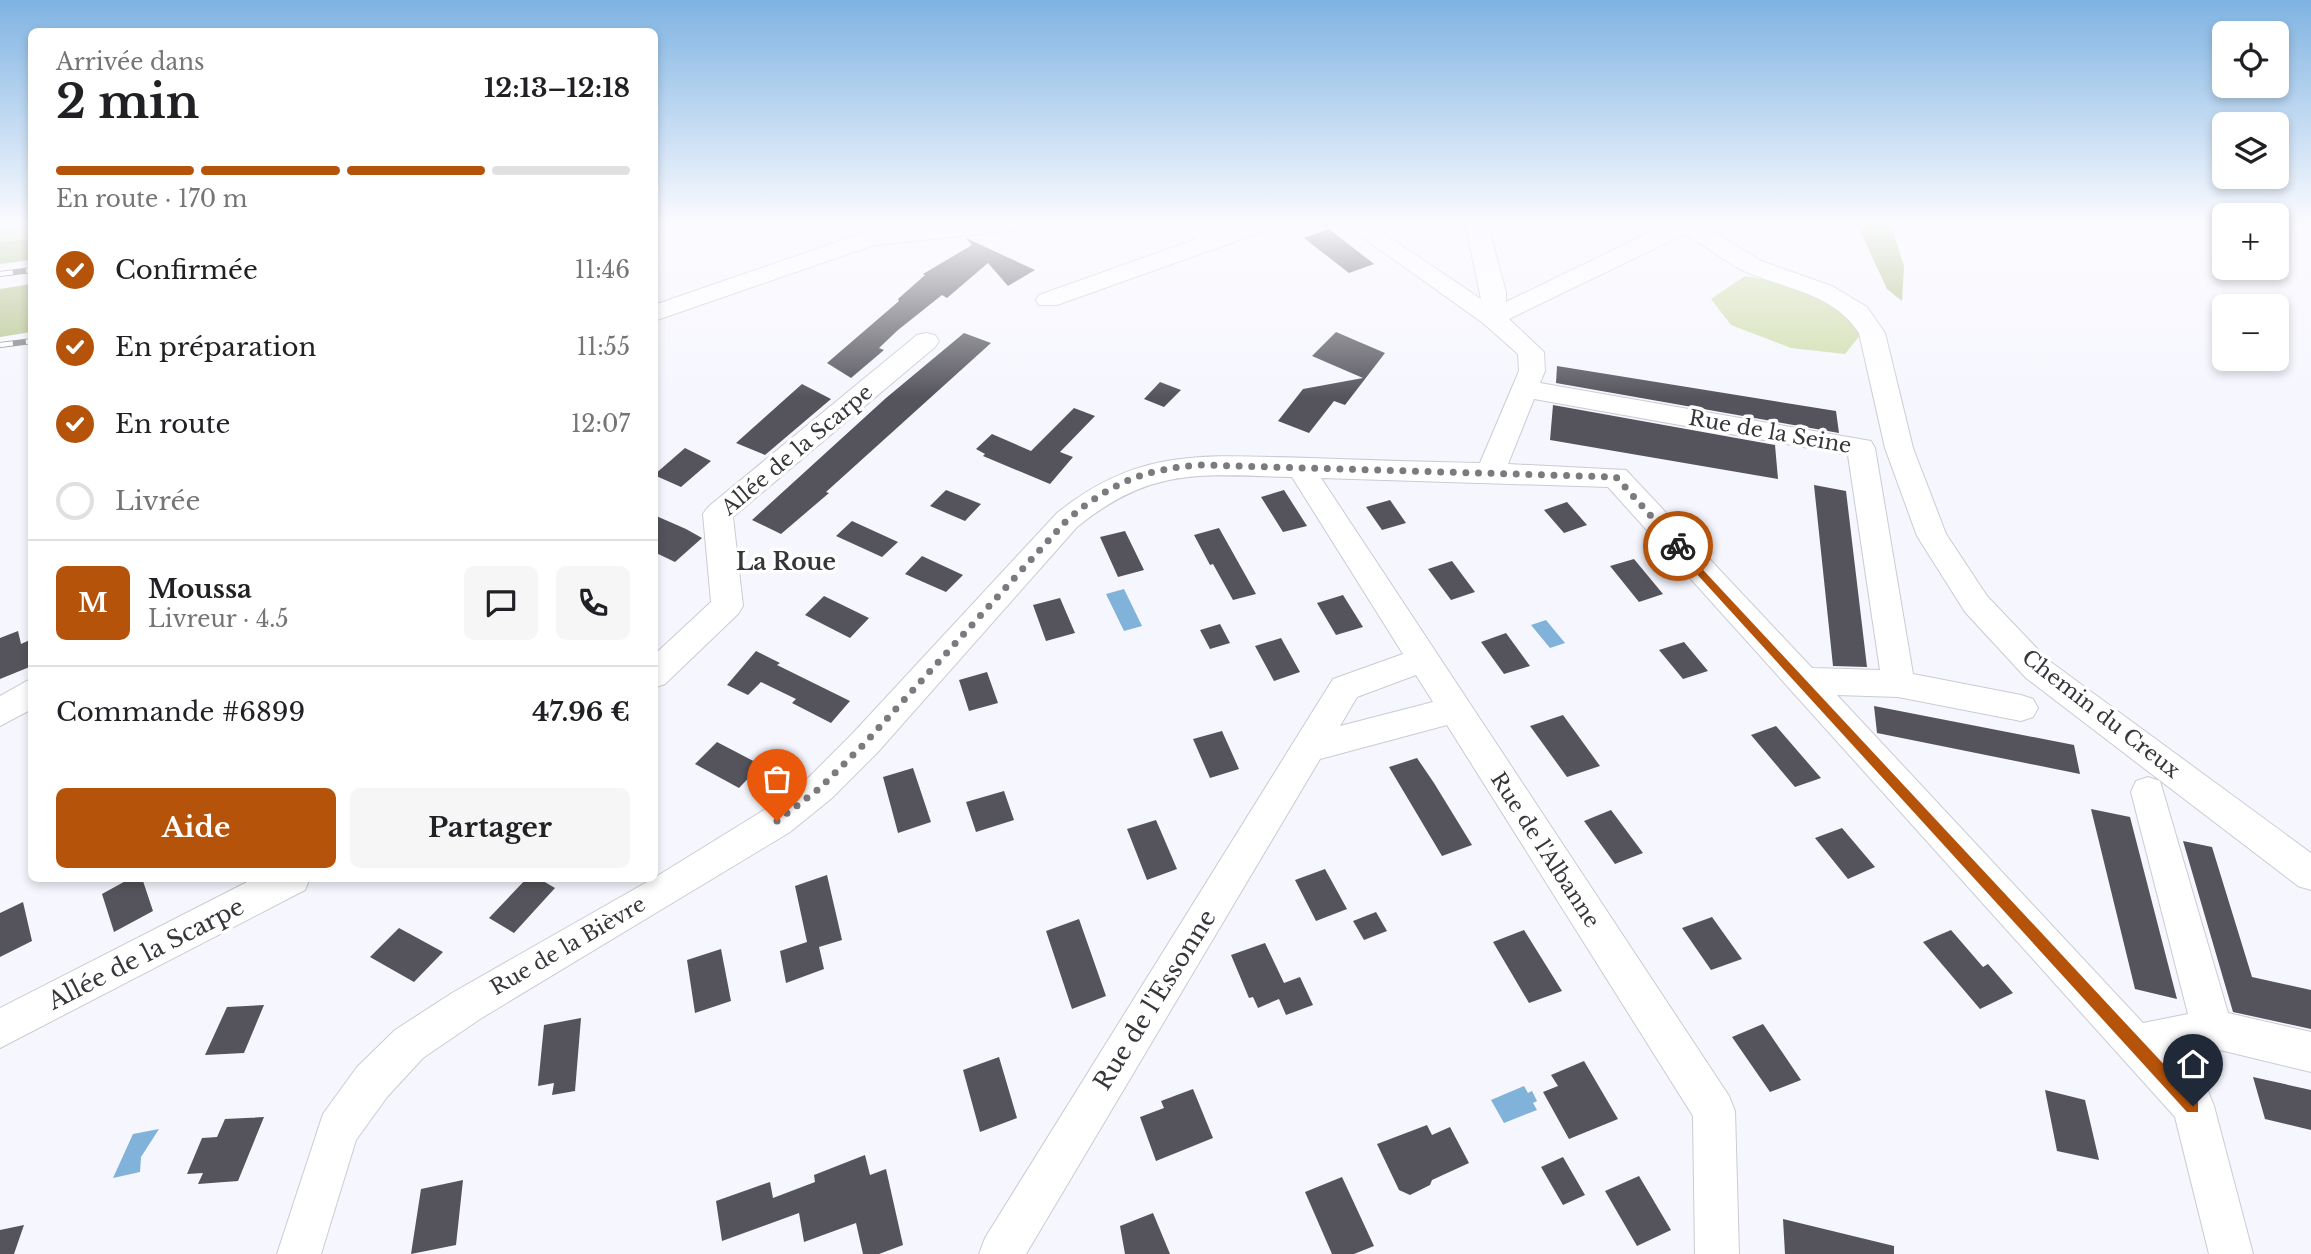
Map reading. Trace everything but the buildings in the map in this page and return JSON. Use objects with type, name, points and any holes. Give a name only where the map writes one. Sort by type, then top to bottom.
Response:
[{"type":"street","points":[[658,313],[750,281]]},
{"type":"street","points":[[1048,300],[1103,281]]},
{"type":"street","points":[[1438,281],[1492,317],[1531,352],[1532,371],[1527,388],[1491,472]]},
{"type":"street","points":[[1491,281],[1494,292],[1492,317]]},
{"type":"street","points":[[1492,317],[1567,281]]},
{"type":"street","name":"Chemin du Creux","points":[[1795,281],[1823,290],[1858,312],[1872,333],[1899,447],[1932,536],[1976,604],[2037,669],[2311,874]]},
{"type":"street","name":"Allée de la Scarpe","points":[[658,671],[727,606],[718,514],[926,341]]},
{"type":"street","name":"Rue de la Seine","points":[[1527,388],[1861,449],[1898,684]]},
{"type":"street","name":"Rue de la Bièvre","points":[[299,1254],[338,1129],[372,1082],[409,1044],[466,1006],[701,869],[777,821],[820,788],[865,743],[1067,520],[1095,496],[1121,482],[1176,467],[1491,472],[1616,477],[1800,681],[2193,1106],[2231,1254]]},
{"type":"street","name":"Rue de l'Albanne","points":[[1300,468],[1714,1111],[1717,1254]]},
{"type":"street","name":"Rue de l'Essonne","points":[[1001,1254],[1345,688],[1422,660]]},
{"type":"street","points":[[1800,681],[1898,684],[2021,708]]},
{"type":"street","points":[[0,713],[28,694]]},
{"type":"street","points":[[1311,747],[1454,710]]},
{"type":"street","points":[[2148,792],[2212,1029]]},
{"type":"street","name":"Allée de la Scarpe","points":[[0,1029],[284,882]]},
{"type":"street","points":[[2134,1044],[2212,1029],[2311,1052]]},
{"type":"green space","points":[[1738,281],[1769,281],[1798,286],[1848,310],[1862,333],[1845,354],[1791,348],[1731,325],[1711,299]]},
{"type":"green space","points":[[1883,281],[1903,281],[1902,301],[1887,289]]},
{"type":"green space","points":[[28,284],[28,332],[0,337],[0,289]]},
{"type":"water","points":[[1124,589],[1142,626],[1124,631],[1106,594]]},
{"type":"water","points":[[1546,620],[1565,643],[1550,648],[1531,625]]},
{"type":"water","points":[[1524,1086],[1528,1093],[1532,1091],[1537,1101],[1533,1103],[1537,1110],[1504,1123],[1491,1100]]},
{"type":"water","points":[[159,1129],[141,1157],[140,1172],[113,1178],[133,1134]]},
{"type":"railway","points":[[0,345],[28,342]]},
{"type":"way so far","points":[[777,821],[820,788],[865,743],[1067,520],[1095,496],[1121,482],[1150,472],[1203,465],[1616,477],[1678,546]]},
{"type":"district","name":"La Roue","points":[[786,562]]},
{"type":"route","points":[[1678,546],[2193,1106]]}]
